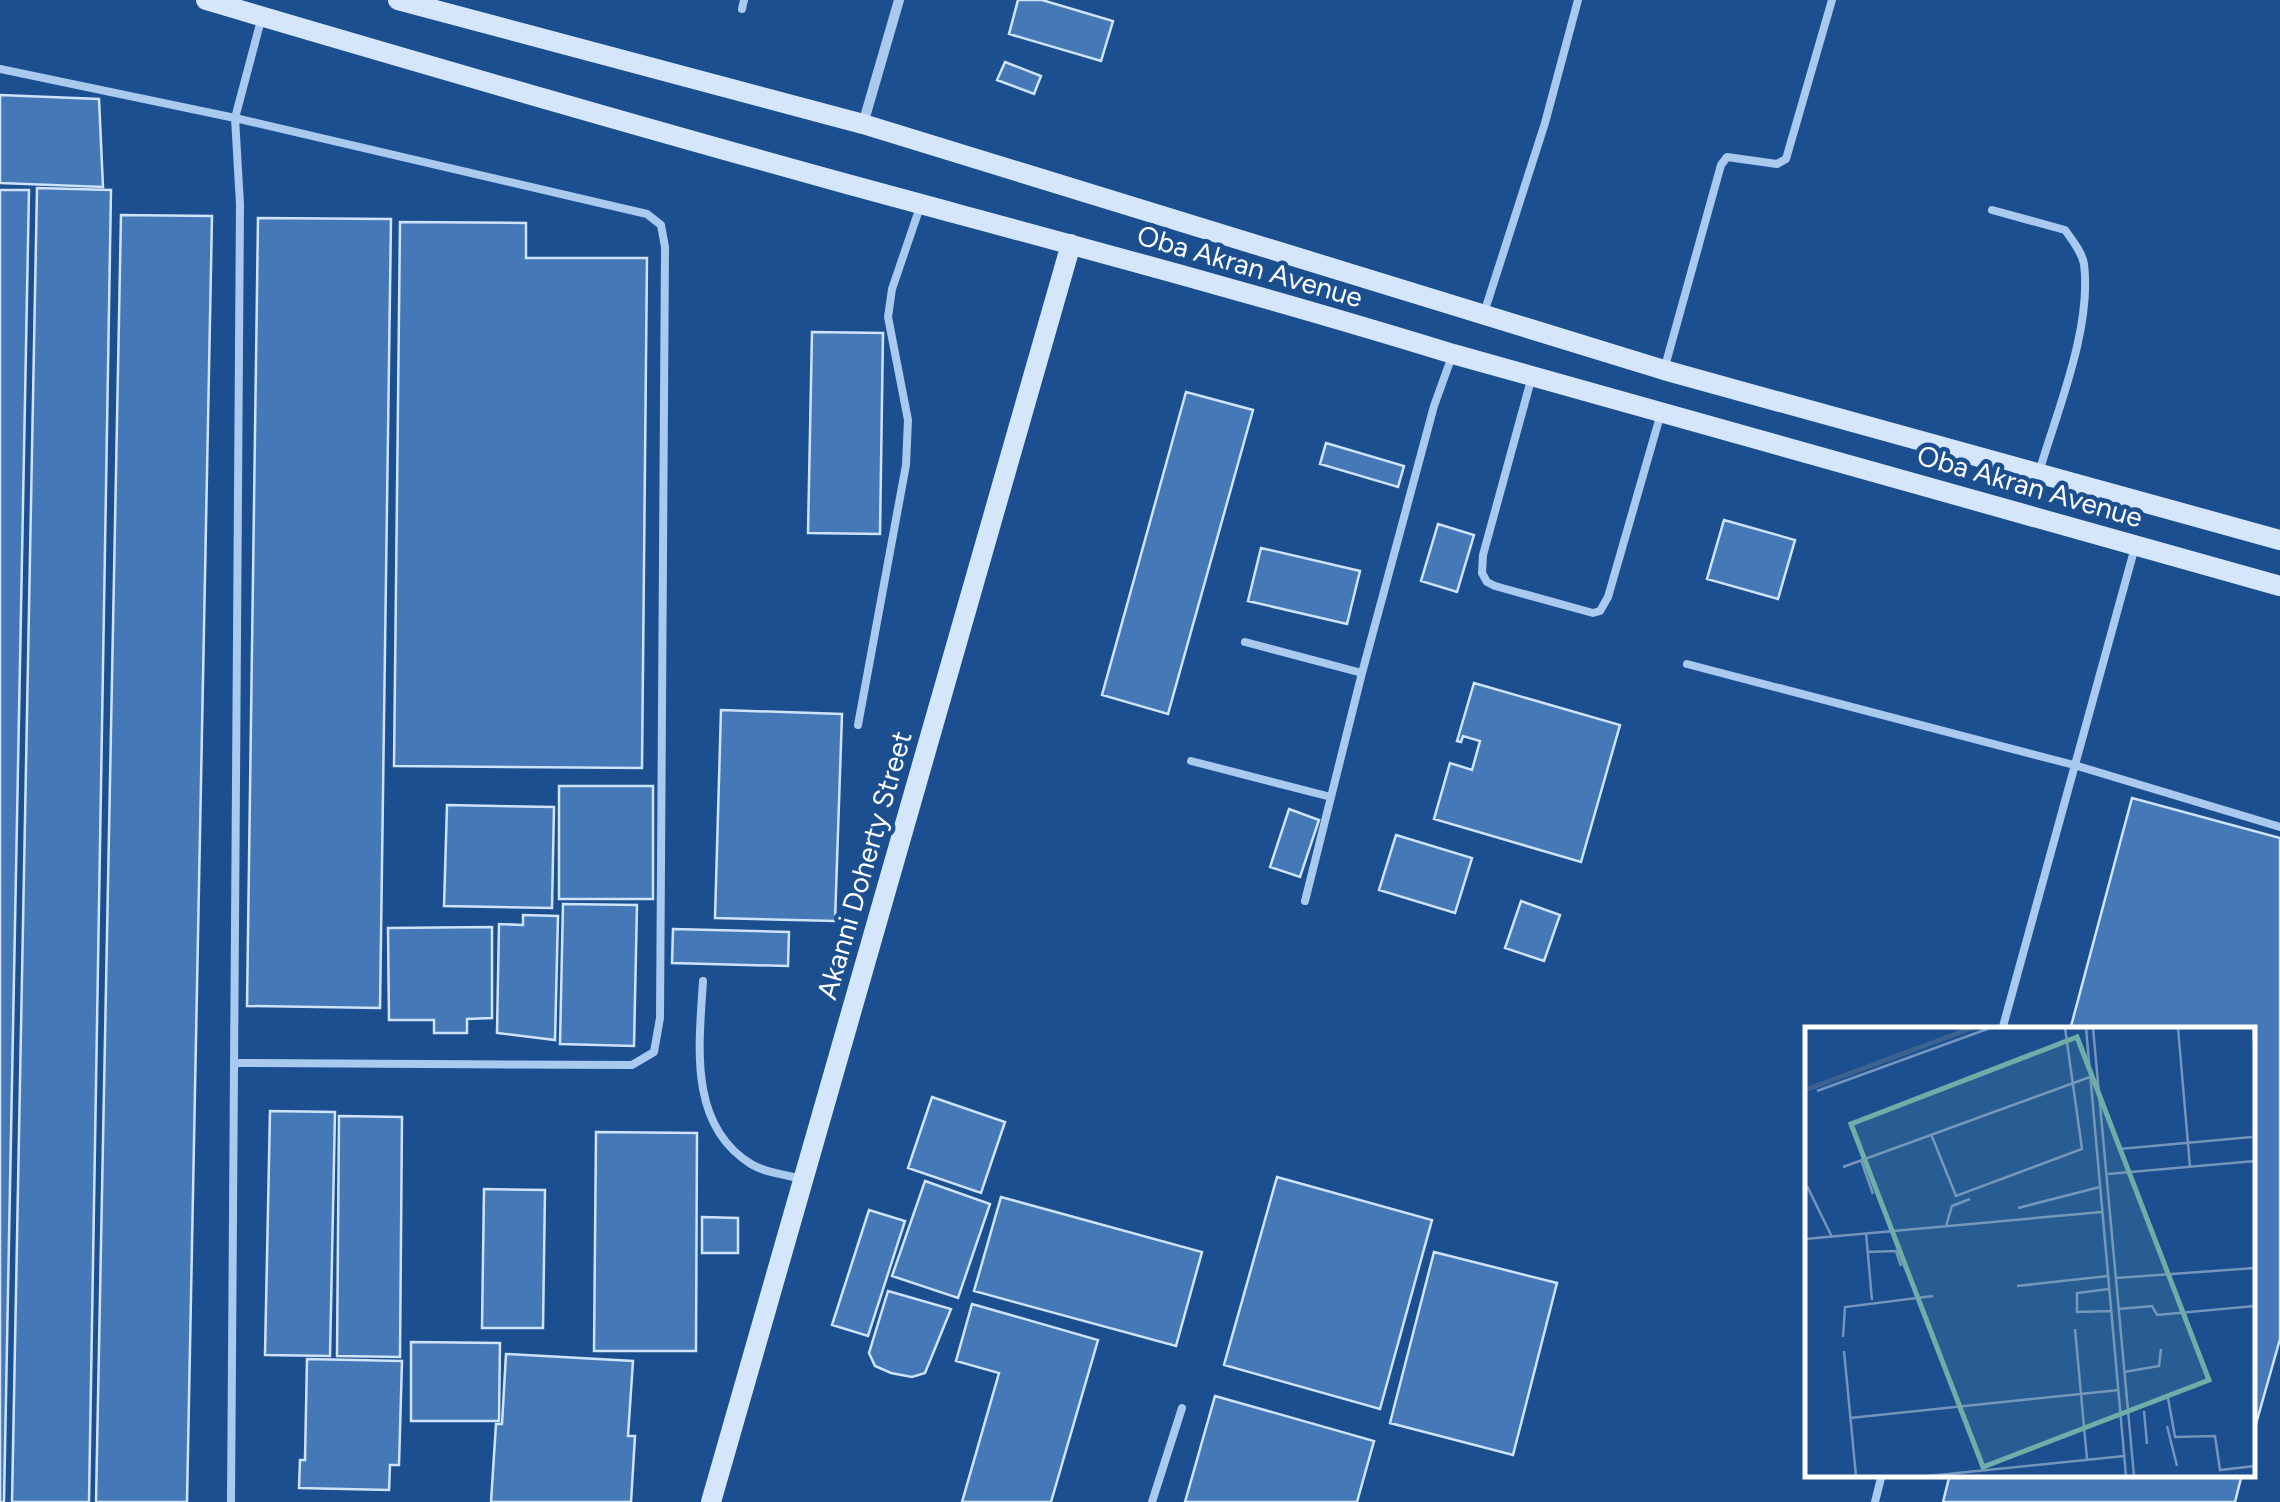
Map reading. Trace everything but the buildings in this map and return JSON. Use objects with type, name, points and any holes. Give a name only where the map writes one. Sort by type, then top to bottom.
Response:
[{"type":"main road","name":"Oba Akran Avenue","points":[[206,0],[2280,586]]},
{"type":"main road","name":"Oba Akran Avenue","points":[[398,0],[863,124],[1664,370],[2280,540]]},
{"type":"main road","name":"Akanni Doherty Street","points":[[711,1502],[1071,244]]},
{"type":"street","points":[[863,124],[899,0]]},
{"type":"lane","points":[[1484,313],[1545,123],[1578,0]]},
{"type":"lane","points":[[1664,370],[1720,165],[1727,157],[1777,164],[1786,159],[1832,0]]},
{"type":"lane","points":[[232,1502],[240,224],[235,118],[262,16]]},
{"type":"lane","points":[[0,69],[235,118],[647,214],[661,225],[666,247],[660,1018],[654,1052],[632,1065],[235,1063]]},
{"type":"lane","points":[[858,725],[906,465],[908,420],[888,317],[892,289],[921,203]]},
{"type":"lane","points":[[1992,210],[2065,230],[2084,260],[2079,332],[2039,474]]},
{"type":"lane","points":[[1305,902],[1362,672],[1434,406],[1453,354]]},
{"type":"lane","points":[[1532,376],[1483,555],[1482,573],[1486,582],[1495,586],[1588,612],[1600,611],[1608,597],[1661,412]]},
{"type":"lane","points":[[2003,1027],[2136,544]]},
{"type":"lane","points":[[1246,642],[1362,672]]},
{"type":"lane","points":[[1687,664],[2074,766],[2280,827]]},
{"type":"lane","points":[[1192,762],[1331,796]]},
{"type":"lane","points":[[703,981],[699,1038],[703,1102],[725,1143],[754,1166],[803,1178]]},
{"type":"lane","points":[[1152,1502],[1182,1408]]},
{"type":"lane","points":[[1875,1502],[1881,1477]]}]
